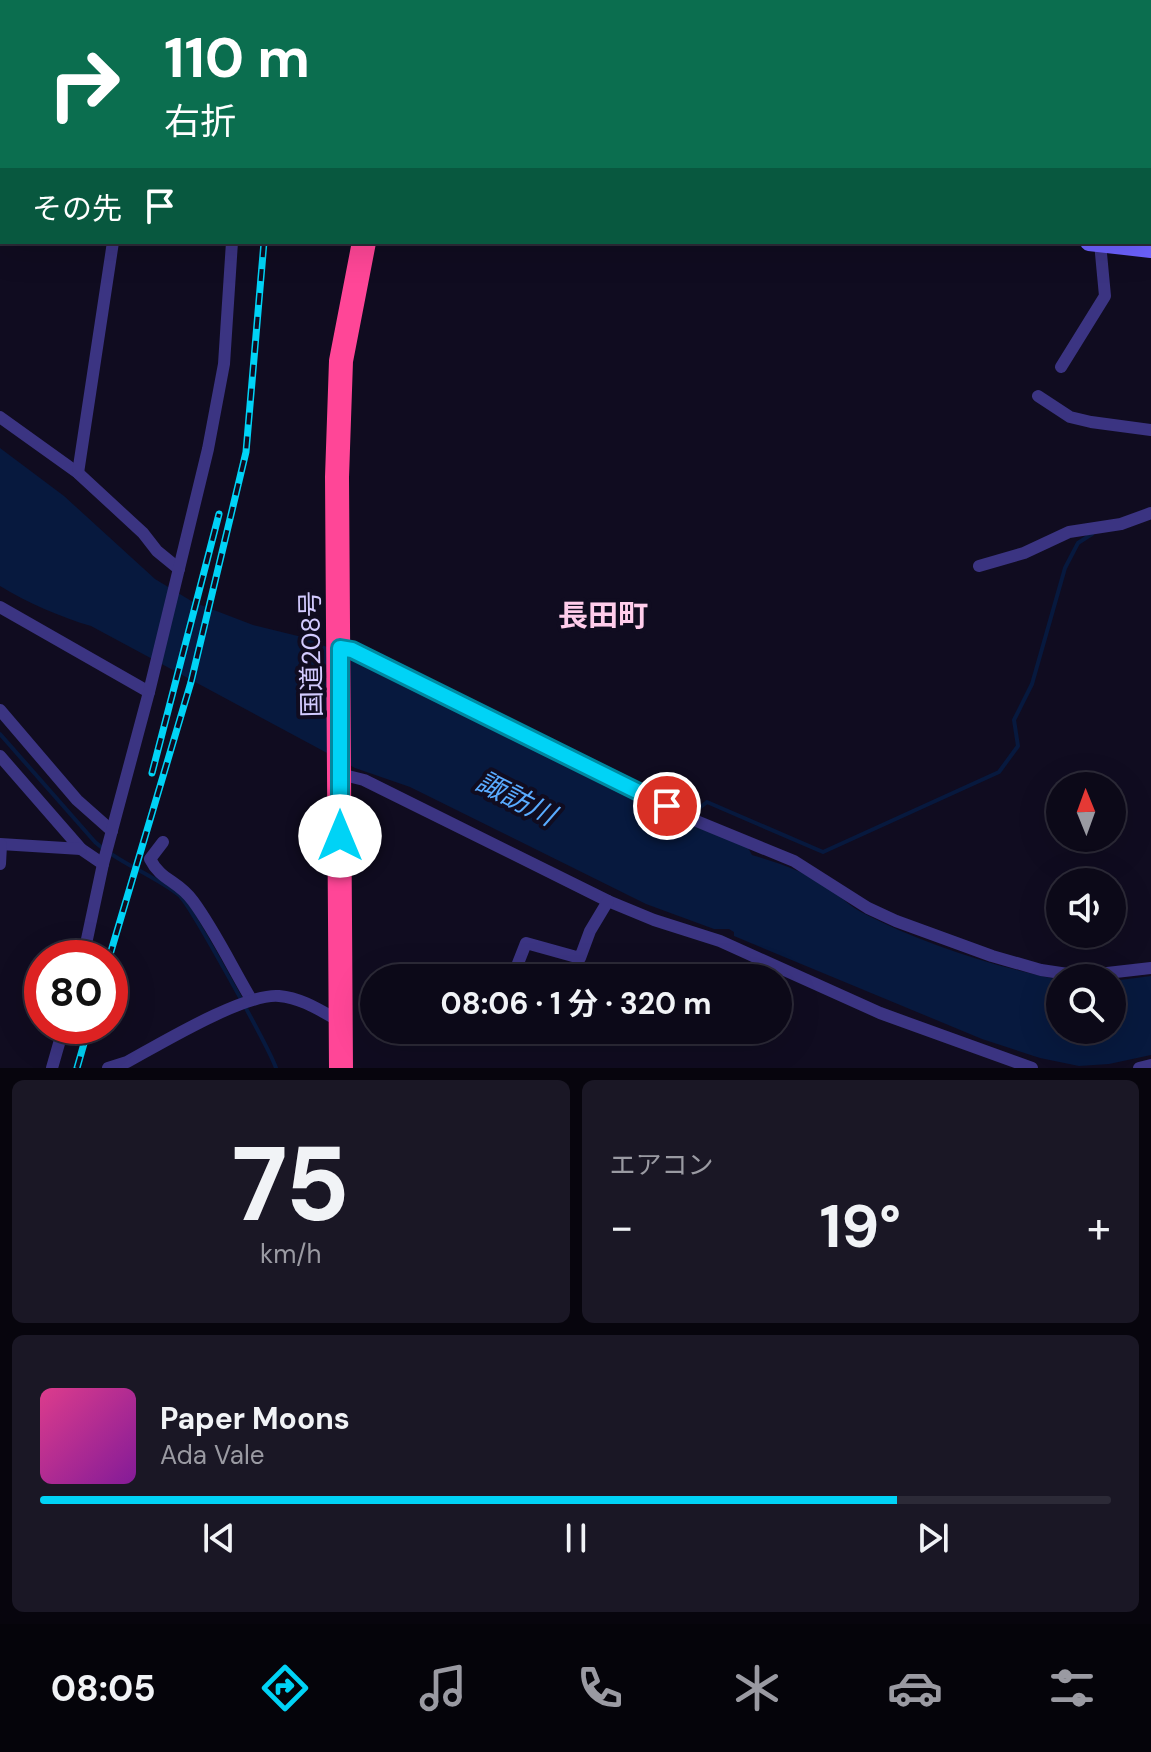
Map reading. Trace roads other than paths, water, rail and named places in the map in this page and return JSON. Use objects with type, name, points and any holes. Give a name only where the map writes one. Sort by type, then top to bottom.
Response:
[{"type":"highway","name":"国道208号","points":[[341,1068],[337,477],[341,361],[364,244]]},
{"type":"main road","points":[[1104,244],[1151,249]]},
{"type":"street","points":[[78,473],[113,244]]},
{"type":"street","points":[[87,940],[103,864],[149,692],[208,449],[224,364],[232,244]]},
{"type":"street","points":[[1061,367],[1105,296],[1094,244]]},
{"type":"street","points":[[1038,396],[1070,417],[1151,430]]},
{"type":"street","points":[[0,417],[78,473],[179,569]]},
{"type":"street","points":[[979,566],[1024,553],[1069,532],[1121,524],[1151,513]]},
{"type":"street","points":[[0,607],[149,692]]},
{"type":"street","points":[[340,652],[366,657],[585,763],[694,820],[794,861],[868,908],[896,921],[992,956],[1041,970],[1081,976],[1151,968]]},
{"type":"street","points":[[0,710],[77,800],[112,831]]},
{"type":"street","points":[[0,756],[81,849],[103,864]]},
{"type":"street","points":[[340,767],[608,901],[654,920],[720,941],[880,1013],[1032,1068]]},
{"type":"street","points":[[163,842],[150,859],[157,874],[176,883],[193,901],[251,999]]},
{"type":"street","points":[[0,864],[0,844],[81,849]]},
{"type":"street","points":[[518,964],[526,943],[580,958],[590,931],[608,901]]},
{"type":"street","points":[[108,1068],[127,1062],[251,999],[277,996],[300,1000],[341,1022]]},
{"type":"street","points":[[52,1068],[59,1044]]},
{"type":"street","points":[[1139,1068],[1151,1065]]},
{"type":"water","name":"諏訪川","points":[[0,448],[64,496],[155,579],[193,602],[253,625],[306,638],[355,659],[683,824],[688,821],[690,825],[747,846],[752,855],[804,874],[861,912],[909,934],[984,961],[1046,977],[1046,1044],[1126,1044],[1126,979],[1151,976],[1151,1055],[1109,1064],[1079,1066],[1040,1058],[982,1039],[734,936],[729,929],[714,929],[646,904],[410,787],[355,768],[91,626],[56,614],[0,586]]},
{"type":"waterway","points":[[689,816],[707,802],[823,852],[999,772],[1018,746],[1014,720],[1032,684],[1065,568],[1078,543],[1092,534]]},
{"type":"waterway","points":[[0,734],[95,842],[179,895],[229,978],[276,1068]]},
{"type":"railway","points":[[114,940],[191,682],[246,452],[264,244]]},
{"type":"railway","points":[[152,773],[219,514]]},
{"type":"railway","points":[[77,1068],[84,1044]]},
{"type":"district","name":"長田町","points":[[603,616]]}]
